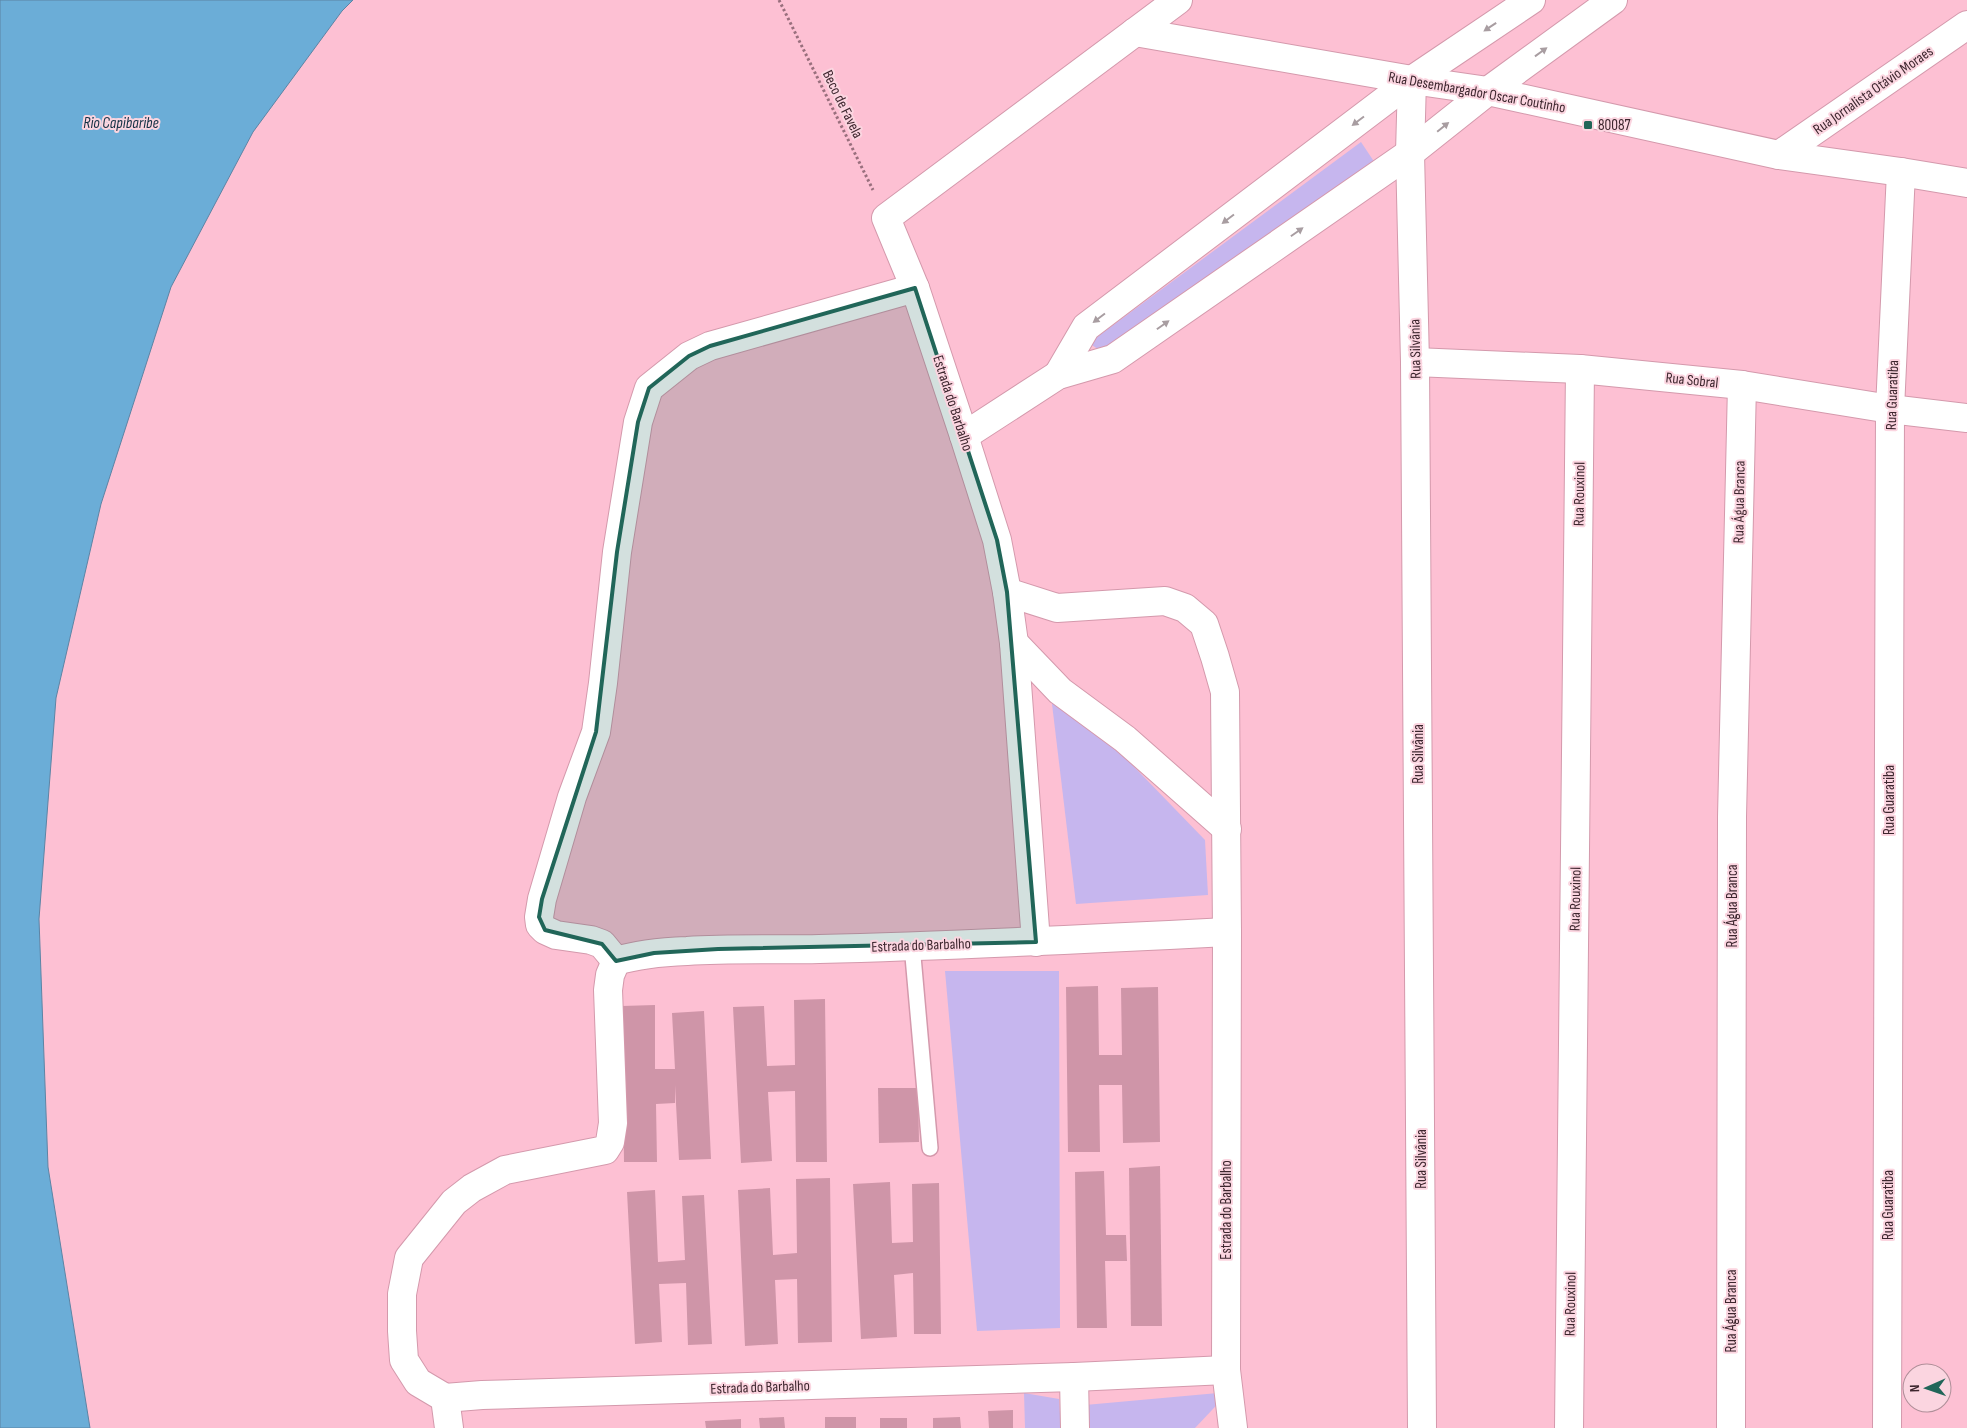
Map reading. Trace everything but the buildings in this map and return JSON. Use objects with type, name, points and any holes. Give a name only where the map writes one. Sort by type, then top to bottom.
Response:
[{"type":"street","points":[[886,218],[1178,0]]},
{"type":"street","points":[[1058,375],[1086,327],[1412,80],[1531,0]]},
{"type":"street","points":[[964,436],[1058,375],[1113,359],[1410,153],[1488,91],[1613,0]]},
{"type":"street","name":"Rua Jornalista Otávio Moraes","points":[[1779,155],[1967,25]]},
{"type":"street","name":"Rua Desembargador Oscar Coutinho","points":[[1135,32],[1412,80],[1488,91],[1779,155],[1967,183]]},
{"type":"street","name":"Rua Silvânia","points":[[1412,80],[1410,153],[1416,362],[1422,1428]]},
{"type":"street","name":"Rua Guaratiba","points":[[1887,1428],[1890,409],[1901,172]]},
{"type":"street","name":"Estrada do Barbalho","points":[[886,218],[915,288],[997,540],[1014,643],[1036,942]]},
{"type":"street","points":[[449,1428],[445,1398],[418,1382],[404,1360],[402,1294],[409,1258],[454,1202],[472,1188],[505,1170],[605,1150],[610,1142],[613,1123],[608,990],[610,975],[616,961],[602,944],[591,940],[556,935],[540,925],[539,918],[542,899],[572,797],[596,732],[617,552],[638,422],[650,388],[690,356],[710,346],[915,288]]},
{"type":"street","name":"Rua Sobral","points":[[1416,362],[1580,369],[1742,385],[1890,409],[1967,418]]},
{"type":"street","name":"Rua Rouxinol","points":[[1569,1428],[1580,369]]},
{"type":"street","name":"Rua Água Branca","points":[[1731,1428],[1732,817],[1742,385]]},
{"type":"street","name":"Estrada do Barbalho","points":[[1007,592],[1057,608],[1165,601],[1185,608],[1204,624],[1225,692],[1228,932],[1226,1370],[1233,1428]]},
{"type":"street","points":[[1014,643],[1060,691],[1126,739],[1227,829]]},
{"type":"street","name":"Estrada do Barbalho","points":[[616,961],[644,954],[709,949],[820,949],[1036,942],[1228,932]]},
{"type":"street","name":"Estrada do Barbalho","points":[[445,1398],[482,1395],[1074,1377],[1226,1370]]},
{"type":"street","points":[[1074,1377],[1075,1428]]},
{"type":"lane","points":[[912,945],[930,1148]]},
{"type":"path","name":"Beco de Favela","points":[[780,0],[886,218]]},
{"type":"highlighted area","points":[[915,288],[997,540],[1007,592],[1036,942],[718,949],[654,953],[616,961],[602,944],[545,930],[539,917],[542,899],[596,732],[617,552],[638,422],[649,388],[689,356],[710,346]]},
{"type":"shaded area","points":[[1361,142],[1375,163],[1102,352],[1089,343]]},
{"type":"shaded area","points":[[1049,679],[1205,840],[1208,895],[1076,904]]},
{"type":"shaded area","points":[[945,971],[1059,971],[1060,1328],[977,1331]]},
{"type":"shaded area","points":[[1229,1392],[1195,1428],[1075,1428],[1074,1406]]},
{"type":"shaded area","points":[[1024,1393],[1059,1399],[1061,1428],[1025,1428]]},
{"type":"water","name":"Rio Capibaribe","points":[[0,0],[353,0],[342,11],[253,132],[171,287],[101,504],[56,698],[39,919],[48,1167],[90,1428],[0,1428]]},
{"type":"place","name":"80087","points":[[1588,125]]}]
